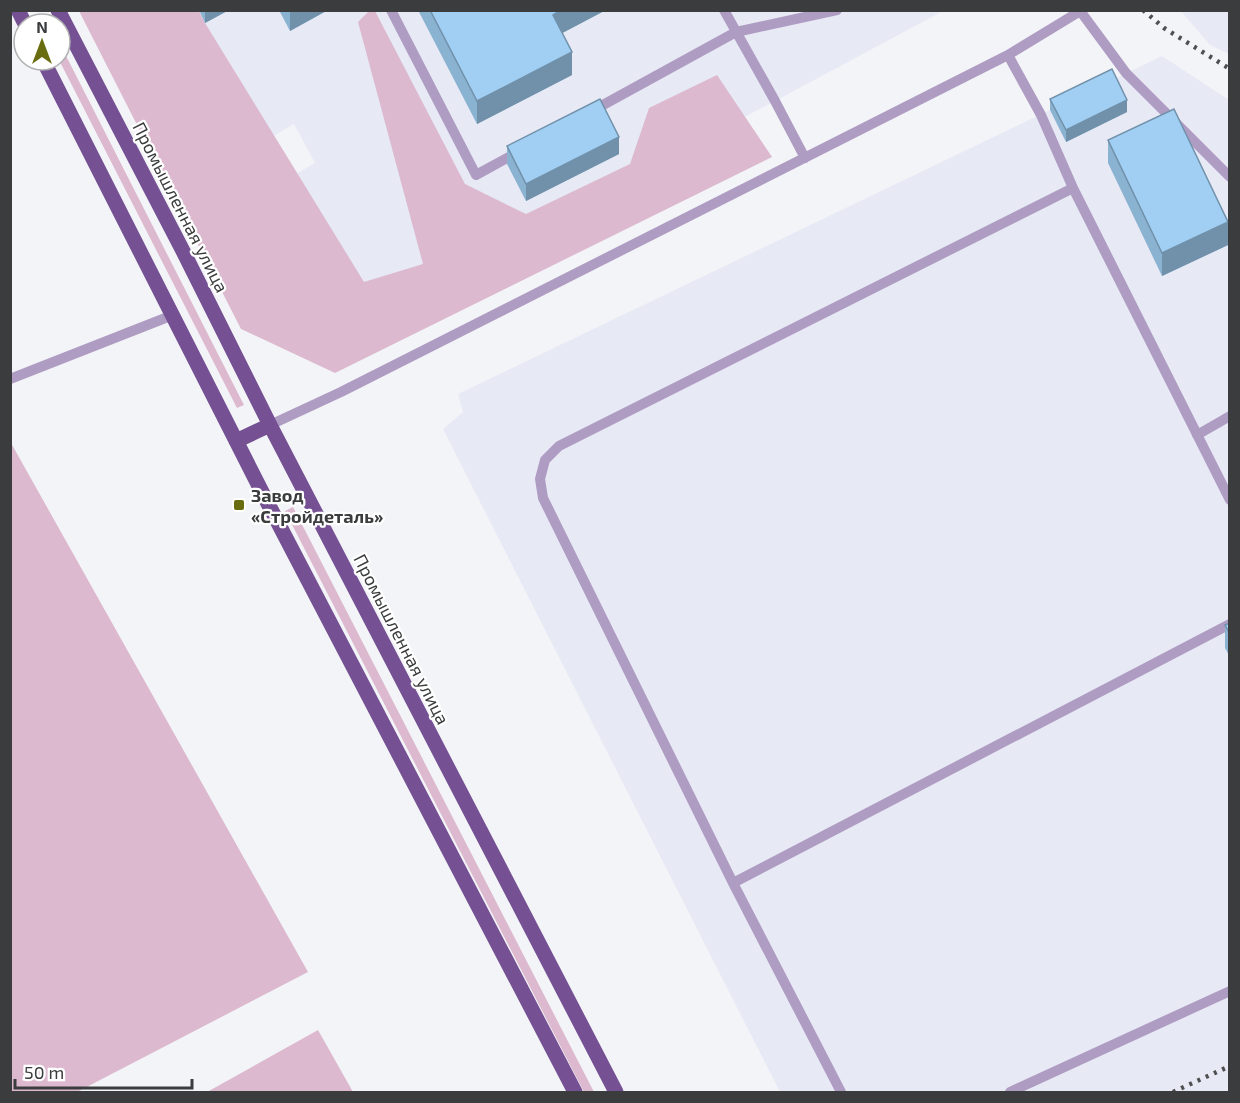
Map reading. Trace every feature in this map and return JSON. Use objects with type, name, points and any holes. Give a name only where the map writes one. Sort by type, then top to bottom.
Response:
[{"type":"main road","name":"Промышленная улица","points":[[58,10],[616,1092]]},
{"type":"main road","points":[[49,72],[236,441],[575,1092]]},
{"type":"main road","points":[[236,441],[270,425]]},
{"type":"lane","points":[[391,10],[476,175],[528,147]]},
{"type":"lane","points":[[724,10],[805,158]]},
{"type":"lane","points":[[580,118],[736,32],[837,10]]},
{"type":"lane","points":[[270,425],[341,392],[1008,55],[1081,11],[1126,73],[1230,177]]},
{"type":"lane","points":[[1008,55],[1041,115],[1073,188],[1230,500]]},
{"type":"lane","points":[[842,1092],[733,883],[543,498],[540,478],[545,460],[559,446],[1073,188]]},
{"type":"lane","points":[[10,379],[173,315]]},
{"type":"lane","points":[[1197,435],[1230,416]]},
{"type":"lane","points":[[733,883],[1230,624]]},
{"type":"lane","points":[[1010,1092],[1230,991]]},
{"type":"shaded area","points":[[79,11],[199,11],[364,282],[423,264],[358,22],[369,11],[375,11],[465,184],[526,214],[630,164],[649,108],[717,75],[772,157],[335,373],[241,329]]},
{"type":"shaded area","points":[[199,11],[943,11],[359,318],[284,181],[315,163],[294,124],[263,142]]},
{"type":"shaded area","points":[[1181,11],[1229,11],[1229,54],[1210,45]]},
{"type":"shaded area","points":[[1162,56],[1229,100],[1229,1092],[780,1092],[443,429],[463,412],[458,394]]},
{"type":"shaded area","points":[[72,68],[244,405],[237,408],[65,72],[72,72]]},
{"type":"shaded area","points":[[11,443],[308,972],[77,1092],[13,1092],[11,1089]]},
{"type":"shaded area","points":[[293,507],[594,1092],[584,1092],[285,511]]},
{"type":"shaded area","points":[[318,1030],[353,1092],[207,1092]]},
{"type":"building","points":[[430,10],[561,10],[553,15],[572,52],[477,101]]},
{"type":"building","points":[[1112,69],[1127,100],[1066,130],[1050,99]]},
{"type":"building","points":[[600,99],[619,137],[526,184],[507,146]]},
{"type":"building","points":[[1174,109],[1228,222],[1162,253],[1108,140]]},
{"type":"building","points":[[1230,623],[1230,634],[1225,625]]},
{"type":"railway","points":[[1143,10],[1164,28],[1230,69]]},
{"type":"railway","points":[[1173,1092],[1230,1066]]},
{"type":"place","name":"Завод «Стройдеталь»","points":[[239,505]]}]
